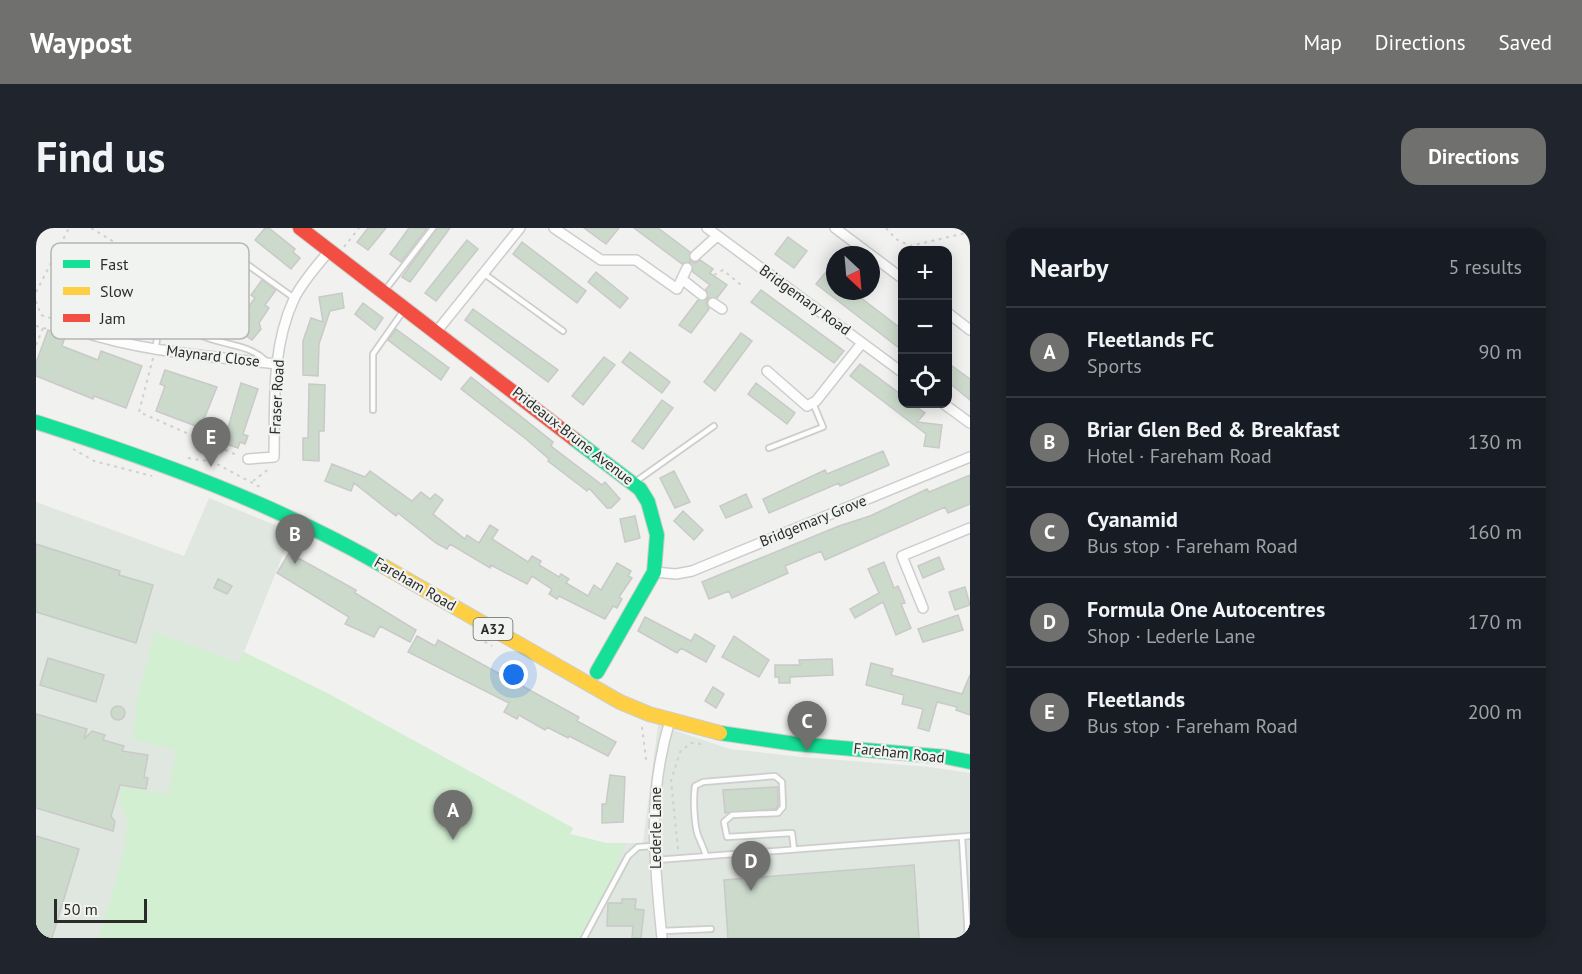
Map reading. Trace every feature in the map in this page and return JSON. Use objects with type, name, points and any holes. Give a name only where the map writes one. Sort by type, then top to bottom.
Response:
[{"type":"main road","name":"Prideaux-Brune Avenue","points":[[300,228],[634,483],[648,502],[654,519],[658,553],[654,572]]},
{"type":"main road","name":"Fareham Road","points":[[36,422],[171,467],[309,525],[355,549],[590,686],[647,713],[711,731],[766,741],[946,756],[970,762]]},
{"type":"main road","points":[[597,672],[654,572]]},
{"type":"street","points":[[437,331],[520,228]]},
{"type":"street","points":[[554,228],[601,260],[636,260],[677,289],[687,268]]},
{"type":"street","name":"Bridgemary Road","points":[[707,228],[898,369]]},
{"type":"street","points":[[835,228],[859,246]]},
{"type":"street","points":[[695,256],[717,236]]},
{"type":"street","name":"Fraser Road","points":[[274,457],[272,363],[294,298],[332,254]]},
{"type":"street","points":[[880,262],[898,275]]},
{"type":"street","points":[[683,280],[702,295]]},
{"type":"street","points":[[713,303],[722,309]]},
{"type":"street","points":[[952,316],[970,330]]},
{"type":"street","name":"Maynard Close","points":[[103,339],[155,350],[272,363]]},
{"type":"street","points":[[767,371],[807,406],[813,403],[862,343]]},
{"type":"street","points":[[949,408],[970,423]]},
{"type":"street","points":[[248,459],[274,457]]},
{"type":"street","name":"Bridgemary Grove","points":[[654,572],[676,574],[692,571],[970,457]]},
{"type":"street","points":[[923,608],[902,556],[970,528]]},
{"type":"street","name":"Lederle Lane","points":[[662,934],[653,846],[658,763],[670,720]]},
{"type":"lane","points":[[384,291],[433,228]]},
{"type":"lane","points":[[249,266],[294,298]]},
{"type":"lane","points":[[483,273],[563,331]]},
{"type":"lane","points":[[374,410],[373,354],[406,308]]},
{"type":"lane","points":[[155,350],[157,339]]},
{"type":"lane","points":[[215,339],[254,352],[272,363]]},
{"type":"lane","points":[[769,448],[823,427],[813,403]]},
{"type":"lane","points":[[634,483],[714,426]]},
{"type":"lane","points":[[706,856],[698,837],[693,801],[695,786],[712,781],[775,776],[782,782],[783,807],[778,813],[732,815],[724,822],[727,837],[792,833],[794,849]]},
{"type":"lane","points":[[654,860],[970,836]]},
{"type":"lane","points":[[962,837],[968,938]]},
{"type":"lane","points":[[584,938],[628,856],[638,847],[653,846]]},
{"type":"lane","points":[[662,934],[711,928]]},
{"type":"path","points":[[61,243],[69,228]]},
{"type":"path","points":[[91,228],[119,243]]},
{"type":"path","points":[[332,254],[359,228]]},
{"type":"path","points":[[886,228],[896,239],[910,246],[970,232]]},
{"type":"path","points":[[36,292],[51,263]]},
{"type":"path","points":[[714,275],[723,270],[741,285]]},
{"type":"path","points":[[36,301],[41,315],[51,318]]},
{"type":"path","points":[[36,326],[51,330]]},
{"type":"path","points":[[36,345],[43,328]]},
{"type":"path","points":[[155,350],[139,412],[248,459]]},
{"type":"path","points":[[71,448],[94,461],[159,477]]},
{"type":"path","points":[[185,457],[213,462],[268,492]]},
{"type":"path","points":[[252,482],[269,471],[274,457]]},
{"type":"path","points":[[478,638],[498,649]]},
{"type":"path","points":[[632,722],[643,728],[646,759],[675,765],[671,781],[679,858]]},
{"type":"shaded area","points":[[209,498],[292,532],[244,652],[329,694],[573,828],[570,834],[606,843],[643,843],[658,725],[730,749],[930,767],[970,773],[970,938],[36,938],[36,502],[184,556]]},
{"type":"green space","points":[[155,632],[239,663],[244,652],[329,694],[573,828],[570,834],[606,843],[625,843],[608,889],[580,938],[98,938],[124,850],[127,824],[124,810],[119,803],[121,786],[168,795],[176,750],[133,740],[137,700]]},
{"type":"building","points":[[265,228],[269,228],[295,249],[293,252],[300,258],[291,269],[255,240]]},
{"type":"building","points":[[368,228],[386,228],[368,250],[357,242]]},
{"type":"building","points":[[409,228],[427,228],[401,262],[390,254]]},
{"type":"building","points":[[437,228],[450,228],[410,282],[402,277]]},
{"type":"building","points":[[584,228],[619,228],[606,244]]},
{"type":"building","points":[[634,228],[658,228],[690,252],[690,261],[696,263],[700,260],[713,269],[710,273],[727,285],[717,298],[708,299],[706,289],[710,285],[693,272],[690,262],[682,264]]},
{"type":"building","points":[[788,237],[807,251],[794,268],[775,254]]},
{"type":"building","points":[[467,240],[478,249],[436,301],[425,293]]},
{"type":"building","points":[[522,242],[586,291],[577,303],[513,254]]},
{"type":"building","points":[[596,272],[628,298],[620,308],[588,282]]},
{"type":"building","points":[[826,272],[826,292],[816,284]]},
{"type":"building","points":[[262,280],[276,290],[265,305],[269,308],[259,323],[261,329],[252,340],[249,338],[249,306],[255,298],[251,295]]},
{"type":"building","points":[[761,290],[844,351],[834,363],[751,302]]},
{"type":"building","points":[[342,293],[344,308],[330,311],[319,344],[318,376],[303,375],[303,341],[311,318],[323,322],[319,297]]},
{"type":"building","points":[[708,299],[706,303],[709,309],[691,333],[679,325],[698,300]]},
{"type":"building","points":[[837,300],[864,300],[898,326],[898,347]]},
{"type":"building","points":[[363,303],[383,318],[375,330],[355,314]]},
{"type":"building","points":[[473,309],[558,370],[548,382],[465,320]]},
{"type":"building","points":[[396,329],[449,368],[441,380],[388,340]]},
{"type":"building","points":[[48,330],[51,331],[51,339],[64,339],[62,346],[98,360],[101,351],[142,366],[126,408],[94,396],[93,399],[36,376],[36,363]]},
{"type":"building","points":[[741,333],[752,341],[715,391],[704,382]]},
{"type":"building","points":[[630,352],[670,382],[662,393],[622,362]]},
{"type":"building","points":[[604,357],[615,365],[583,405],[572,396]]},
{"type":"building","points":[[860,364],[898,392],[898,408],[918,408],[925,413],[917,422],[942,425],[939,448],[924,446],[926,434],[850,376]]},
{"type":"building","points":[[952,366],[970,379],[970,400],[952,385]]},
{"type":"building","points":[[165,370],[217,387],[204,419],[228,428],[241,383],[258,389],[243,434],[248,436],[245,444],[240,442],[238,448],[223,443],[225,437],[156,411],[165,386],[160,384]]},
{"type":"building","points":[[471,377],[553,442],[551,446],[602,485],[605,482],[620,499],[611,508],[607,508],[589,488],[587,491],[548,461],[549,459],[526,439],[461,389]]},
{"type":"building","points":[[756,383],[795,413],[787,424],[748,394]]},
{"type":"building","points":[[309,384],[325,385],[324,431],[319,431],[319,461],[303,460],[303,438],[308,438]]},
{"type":"building","points":[[662,400],[673,408],[643,449],[632,441]]},
{"type":"building","points":[[883,451],[889,465],[840,486],[839,483],[769,513],[763,499],[825,470],[827,474]]},
{"type":"building","points":[[332,464],[365,477],[370,471],[412,501],[421,492],[430,499],[435,494],[443,500],[433,514],[465,539],[467,535],[479,543],[490,525],[498,530],[492,539],[528,562],[532,556],[541,561],[539,565],[559,577],[561,574],[569,579],[566,583],[588,596],[594,585],[601,590],[617,563],[631,571],[628,576],[632,578],[619,597],[622,599],[617,608],[613,606],[605,619],[559,596],[557,599],[549,594],[552,589],[532,576],[527,584],[491,565],[490,568],[450,544],[447,549],[398,513],[396,516],[354,483],[351,491],[325,481]]},
{"type":"building","points":[[674,471],[690,502],[675,508],[660,478]]},
{"type":"building","points":[[970,475],[970,504],[948,513],[945,507],[825,560],[821,551],[785,566],[788,573],[732,598],[729,591],[709,599],[702,582],[839,526],[870,516],[927,489],[929,492]]},
{"type":"building","points":[[746,494],[752,507],[726,518],[720,506]]},
{"type":"building","points":[[683,511],[703,530],[694,540],[674,521]]},
{"type":"building","points":[[635,516],[640,538],[625,542],[620,519]]},
{"type":"building","points":[[36,544],[120,571],[119,575],[153,585],[136,643],[36,612]]},
{"type":"building","points":[[289,553],[356,590],[355,593],[416,630],[410,642],[380,626],[374,637],[345,624],[349,617],[277,573]]},
{"type":"building","points":[[939,557],[944,569],[923,578],[918,566]]},
{"type":"building","points":[[884,562],[894,588],[898,586],[902,595],[905,603],[901,604],[911,628],[896,635],[883,602],[855,618],[850,609],[879,593],[868,569]]},
{"type":"building","points":[[218,579],[232,586],[227,594],[214,588]]},
{"type":"building","points":[[965,587],[970,605],[955,610],[949,592]]},
{"type":"building","points":[[958,615],[963,630],[923,642],[918,629]]},
{"type":"building","points":[[645,617],[691,641],[695,634],[715,646],[706,662],[681,648],[677,653],[638,631]]},
{"type":"building","points":[[417,636],[435,646],[438,640],[579,717],[577,721],[616,742],[608,756],[569,736],[568,738],[547,727],[545,730],[519,715],[517,719],[504,712],[509,703],[408,652]]},
{"type":"building","points":[[734,636],[769,660],[759,677],[722,657]]},
{"type":"building","points":[[48,658],[104,675],[96,702],[40,685]]},
{"type":"building","points":[[832,659],[833,675],[790,677],[790,683],[779,683],[779,677],[775,677],[775,665],[800,665],[799,660]]},
{"type":"building","points":[[871,663],[893,669],[891,675],[962,694],[970,675],[970,715],[956,710],[957,707],[937,702],[929,731],[918,728],[923,709],[902,704],[904,695],[866,685]]},
{"type":"building","points":[[713,687],[724,694],[716,708],[705,701]]},
{"type":"building","points":[[118,706],[123,708],[125,713],[123,718],[118,720],[113,718],[111,713],[113,708]]},
{"type":"building","points":[[36,714],[87,729],[84,739],[92,731],[105,735],[103,740],[124,746],[122,751],[148,755],[144,777],[148,778],[146,789],[120,785],[111,816],[115,822],[113,831],[36,808]]},
{"type":"building","points":[[610,775],[625,777],[623,822],[602,823],[602,804],[606,804]]},
{"type":"building","points":[[778,787],[776,809],[725,813],[723,790]]},
{"type":"building","points":[[36,836],[79,849],[52,938],[36,935]]},
{"type":"building","points":[[914,865],[919,938],[728,938],[724,880]]},
{"type":"building","points":[[622,899],[636,899],[635,909],[644,910],[641,938],[632,938],[633,926],[607,926],[608,903],[622,903]]},
{"type":"traffic: fast","points":[[36,422],[170,468],[258,503],[385,567]]},
{"type":"traffic: fast","points":[[574,439],[640,489],[648,502],[657,535],[654,572],[597,672]]},
{"type":"traffic: fast","points":[[720,733],[796,744],[946,757],[970,762]]},
{"type":"traffic: slow","points":[[385,567],[620,702],[649,714],[720,733]]},
{"type":"traffic: jam","points":[[300,228],[574,439]]},
{"type":"place","name":"Fleetlands","points":[[211,467]]},
{"type":"place","name":"Briar Glen Bed & Breakfast","points":[[295,564]]},
{"type":"place","name":"Cyanamid","points":[[807,751]]},
{"type":"place","name":"Fleetlands FC","points":[[453,840]]},
{"type":"place","name":"Formula One Autocentres","points":[[751,891]]}]
